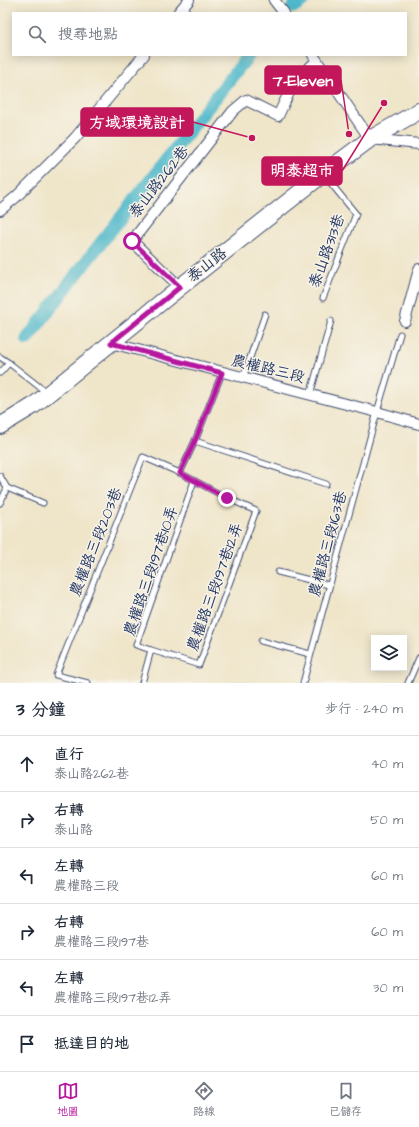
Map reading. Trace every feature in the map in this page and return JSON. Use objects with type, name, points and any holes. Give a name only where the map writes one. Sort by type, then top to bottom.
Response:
[{"type":"main road","name":"泰山路","points":[[0,426],[33,406],[323,174],[370,139],[419,111]]},
{"type":"street","points":[[179,12],[189,0]]},
{"type":"street","points":[[274,0],[283,12]]},
{"type":"street","points":[[0,210],[16,197],[76,138],[143,56]]},
{"type":"street","points":[[315,58],[370,139],[419,144]]},
{"type":"street","name":"泰山路262巷","points":[[180,287],[132,241],[233,112],[246,100],[278,116],[295,80],[315,58]]},
{"type":"street","points":[[405,321],[419,269]]},
{"type":"street","name":"農權路三段","points":[[111,343],[419,424]]},
{"type":"lane","name":"泰山路313巷","points":[[323,174],[356,214],[323,298]]},
{"type":"lane","points":[[243,378],[265,314]]},
{"type":"lane","points":[[310,395],[331,322]]},
{"type":"lane","name":"農權路三段163巷","points":[[303,683],[377,412],[400,334]]},
{"type":"lane","points":[[0,357],[48,394]]},
{"type":"lane","points":[[0,372],[9,363]]},
{"type":"lane","points":[[194,481],[180,473],[195,441],[222,373]]},
{"type":"lane","points":[[195,441],[326,484]]},
{"type":"lane","name":"農權路三段203巷","points":[[88,683],[56,674],[143,457],[180,473]]},
{"type":"lane","points":[[0,476],[7,488],[44,503]]},
{"type":"lane","name":"農權路三段197巷10弄","points":[[142,683],[151,650],[136,645],[194,481]]},
{"type":"lane","name":"農權路三段197巷12弄","points":[[151,650],[200,665],[256,511],[194,481]]},
{"type":"lane","points":[[0,503],[7,488]]},
{"type":"lane","points":[[278,572],[329,585]]},
{"type":"lane","points":[[261,641],[310,654]]},
{"type":"lane","points":[[408,683],[419,658]]},
{"type":"waterway","points":[[293,7],[304,0]]},
{"type":"waterway","points":[[27,339],[248,56]]},
{"type":"place","name":"明泰超市","points":[[384,103]]},
{"type":"place","name":"7-Eleven","points":[[349,134]]},
{"type":"place","name":"方域環境設計","points":[[252,138]]},
{"type":"route","points":[[132,241],[180,287],[111,343],[222,373],[195,441],[180,473],[227,498]]}]
